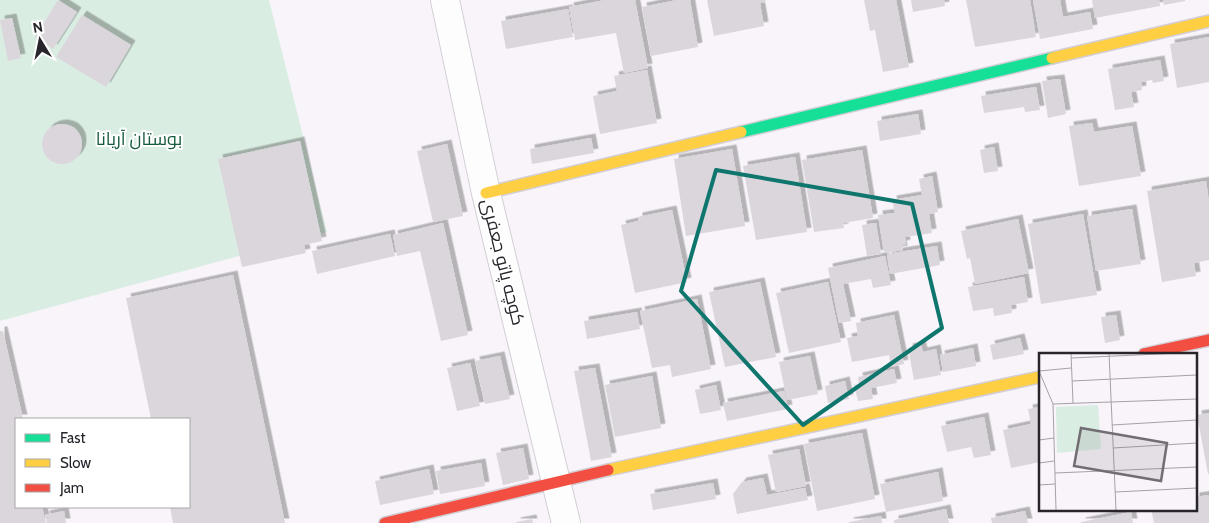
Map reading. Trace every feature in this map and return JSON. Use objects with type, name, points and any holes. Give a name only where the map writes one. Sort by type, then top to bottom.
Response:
[{"type":"street","name":"کوچه پاتو جعفری","points":[[445,0],[486,193],[566,523]]},
{"type":"street","points":[[486,193],[1209,21]]},
{"type":"street","points":[[1149,353],[1209,340]]},
{"type":"street","points":[[385,523],[557,482],[1039,377]]},
{"type":"highlighted area","points":[[716,170],[912,204],[942,328],[803,425],[681,291]]},
{"type":"green space","name":"بوستان آریانا","points":[[0,0],[269,0],[327,232],[0,321]]},
{"type":"building","points":[[58,0],[77,12],[53,49],[35,37]]},
{"type":"building","points":[[605,0],[635,0],[648,68],[624,73],[616,33],[575,40],[569,7]]},
{"type":"building","points":[[677,0],[690,0],[698,47],[651,56],[642,7]]},
{"type":"building","points":[[707,0],[765,0],[766,2],[760,3],[764,26],[714,36]]},
{"type":"building","points":[[864,0],[896,0],[909,67],[883,72],[875,30],[870,31]]},
{"type":"building","points":[[911,0],[944,0],[945,6],[913,12]]},
{"type":"building","points":[[966,0],[1030,0],[1036,37],[975,47]]},
{"type":"building","points":[[1033,0],[1060,0],[1063,17],[1090,12],[1093,29],[1040,39]]},
{"type":"building","points":[[1092,0],[1159,0],[1160,6],[1095,18]]},
{"type":"building","points":[[1163,0],[1185,0],[1185,1],[1164,5]]},
{"type":"building","points":[[568,9],[573,37],[506,49],[501,21]]},
{"type":"building","points":[[82,15],[131,45],[106,87],[56,57]]},
{"type":"building","points":[[12,18],[21,58],[8,61],[0,20]]},
{"type":"building","points":[[1209,37],[1209,82],[1177,88],[1170,44]]},
{"type":"building","points":[[1160,60],[1164,81],[1153,83],[1152,80],[1141,82],[1142,90],[1131,92],[1134,107],[1115,110],[1108,69]]},
{"type":"building","points":[[647,70],[657,123],[600,134],[593,96],[617,91],[614,76]]},
{"type":"building","points":[[1060,79],[1066,114],[1048,118],[1042,81]]},
{"type":"building","points":[[1036,87],[1040,110],[1025,112],[1024,107],[984,113],[981,96]]},
{"type":"building","points":[[918,114],[921,134],[880,141],[877,121]]},
{"type":"building","points":[[1092,123],[1094,132],[1132,126],[1141,176],[1079,186],[1069,126]]},
{"type":"building","points":[[66,124],[73,127],[79,133],[82,144],[81,152],[73,161],[66,164],[58,164],[51,161],[43,152],[42,140],[45,133],[54,125]]},
{"type":"building","points":[[591,138],[594,153],[532,164],[530,149]]},
{"type":"building","points":[[300,141],[322,241],[304,245],[306,253],[242,267],[218,159]]},
{"type":"building","points":[[447,144],[463,216],[433,222],[417,151]]},
{"type":"building","points":[[994,147],[998,171],[984,173],[980,150]]},
{"type":"building","points":[[732,149],[745,226],[686,236],[674,159]]},
{"type":"building","points":[[862,150],[873,218],[843,223],[844,228],[814,232],[802,160]]},
{"type":"building","points":[[795,157],[807,232],[756,240],[743,166]]},
{"type":"building","points":[[932,176],[938,212],[929,214],[932,233],[905,237],[906,244],[902,245],[903,250],[884,253],[878,215],[895,213],[892,200],[922,195],[919,179]]},
{"type":"building","points":[[1206,181],[1209,202],[1209,260],[1194,263],[1196,276],[1162,282],[1147,191]]},
{"type":"building","points":[[1132,209],[1141,264],[1096,271],[1087,216]]},
{"type":"building","points":[[672,210],[687,282],[635,293],[621,225],[638,221],[638,217]]},
{"type":"building","points":[[1083,214],[1097,295],[1041,304],[1028,224]]},
{"type":"building","points":[[1018,219],[1029,273],[975,284],[970,258],[967,259],[961,231]]},
{"type":"building","points":[[443,223],[468,335],[441,341],[420,251],[397,256],[393,235]]},
{"type":"building","points":[[876,223],[881,254],[867,256],[862,225]]},
{"type":"building","points":[[390,234],[395,256],[317,274],[312,251]]},
{"type":"building","points":[[937,246],[940,265],[890,274],[887,254]]},
{"type":"building","points":[[885,256],[891,285],[873,288],[871,279],[843,284],[851,321],[839,323],[828,268]]},
{"type":"building","points":[[233,275],[285,523],[173,523],[170,508],[190,508],[190,418],[151,418],[126,298]]},
{"type":"building","points":[[1024,277],[1028,302],[1011,305],[1012,313],[994,316],[993,308],[973,311],[968,287]]},
{"type":"building","points":[[760,282],[776,357],[725,367],[709,292]]},
{"type":"building","points":[[828,282],[841,342],[789,353],[776,293]]},
{"type":"building","points":[[697,299],[711,369],[672,377],[670,365],[652,368],[640,311]]},
{"type":"building","points":[[637,312],[640,329],[587,339],[584,321]]},
{"type":"building","points":[[894,315],[904,364],[891,367],[889,355],[852,362],[847,338],[858,336],[856,323]]},
{"type":"building","points":[[1116,315],[1120,340],[1105,343],[1101,317]]},
{"type":"building","points":[[0,331],[3,331],[23,418],[15,418],[15,508],[42,508],[46,523],[0,523]]},
{"type":"building","points":[[1020,338],[1024,354],[993,360],[990,345]]},
{"type":"building","points":[[921,345],[923,352],[936,349],[941,375],[914,380],[908,348]]},
{"type":"building","points":[[973,348],[976,366],[943,372],[940,355]]},
{"type":"building","points":[[500,356],[510,399],[485,404],[475,361]]},
{"type":"building","points":[[810,356],[818,394],[787,400],[779,362]]},
{"type":"building","points":[[470,363],[480,406],[457,411],[447,368]]},
{"type":"building","points":[[595,368],[612,457],[591,461],[574,371]]},
{"type":"building","points":[[894,369],[897,383],[871,388],[873,399],[858,401],[854,385],[859,384],[858,377]]},
{"type":"building","points":[[652,376],[661,428],[615,437],[605,385]]},
{"type":"building","points":[[845,381],[849,399],[828,403],[825,386]]},
{"type":"building","points":[[716,385],[721,410],[700,414],[695,390]]},
{"type":"building","points":[[784,391],[788,409],[727,421],[723,403]]},
{"type":"building","points":[[1039,407],[1039,462],[1011,468],[1003,430],[1031,424],[1028,409]]},
{"type":"building","points":[[1209,413],[1209,474],[1208,474],[1197,415]]},
{"type":"building","points":[[984,417],[991,455],[974,458],[971,447],[947,452],[941,426]]},
{"type":"building","points":[[862,433],[875,499],[817,511],[804,444]]},
{"type":"building","points":[[523,448],[529,479],[503,485],[496,453]]},
{"type":"building","points":[[799,449],[806,486],[776,492],[768,455]]},
{"type":"building","points":[[481,463],[485,486],[440,494],[436,471]]},
{"type":"building","points":[[429,469],[434,494],[380,505],[375,481]]},
{"type":"building","points":[[938,472],[943,501],[886,512],[880,484]]},
{"type":"building","points":[[763,478],[767,495],[805,488],[808,500],[737,514],[733,494],[742,482]]},
{"type":"building","points":[[713,483],[716,499],[653,510],[650,494]]},
{"type":"building","points":[[1209,495],[1209,523],[1154,523],[1151,510],[1196,510],[1196,497]]},
{"type":"building","points":[[946,509],[949,523],[894,523],[894,520]]},
{"type":"building","points":[[64,511],[66,523],[47,523],[45,515]]},
{"type":"building","points":[[1025,511],[1028,523],[992,523],[991,518]]},
{"type":"building","points":[[1131,512],[1133,523],[1081,523],[1081,522]]},
{"type":"building","points":[[881,516],[882,523],[849,523],[849,522]]},
{"type":"building","points":[[532,519],[533,523],[516,523],[516,522]]},
{"type":"traffic: fast","points":[[741,132],[1052,58]]},
{"type":"traffic: slow","points":[[1052,58],[1209,21]]},
{"type":"traffic: slow","points":[[486,193],[741,132]]},
{"type":"traffic: slow","points":[[608,470],[1039,377]]},
{"type":"traffic: jam","points":[[1149,353],[1209,340]]},
{"type":"traffic: jam","points":[[385,523],[608,470]]}]
